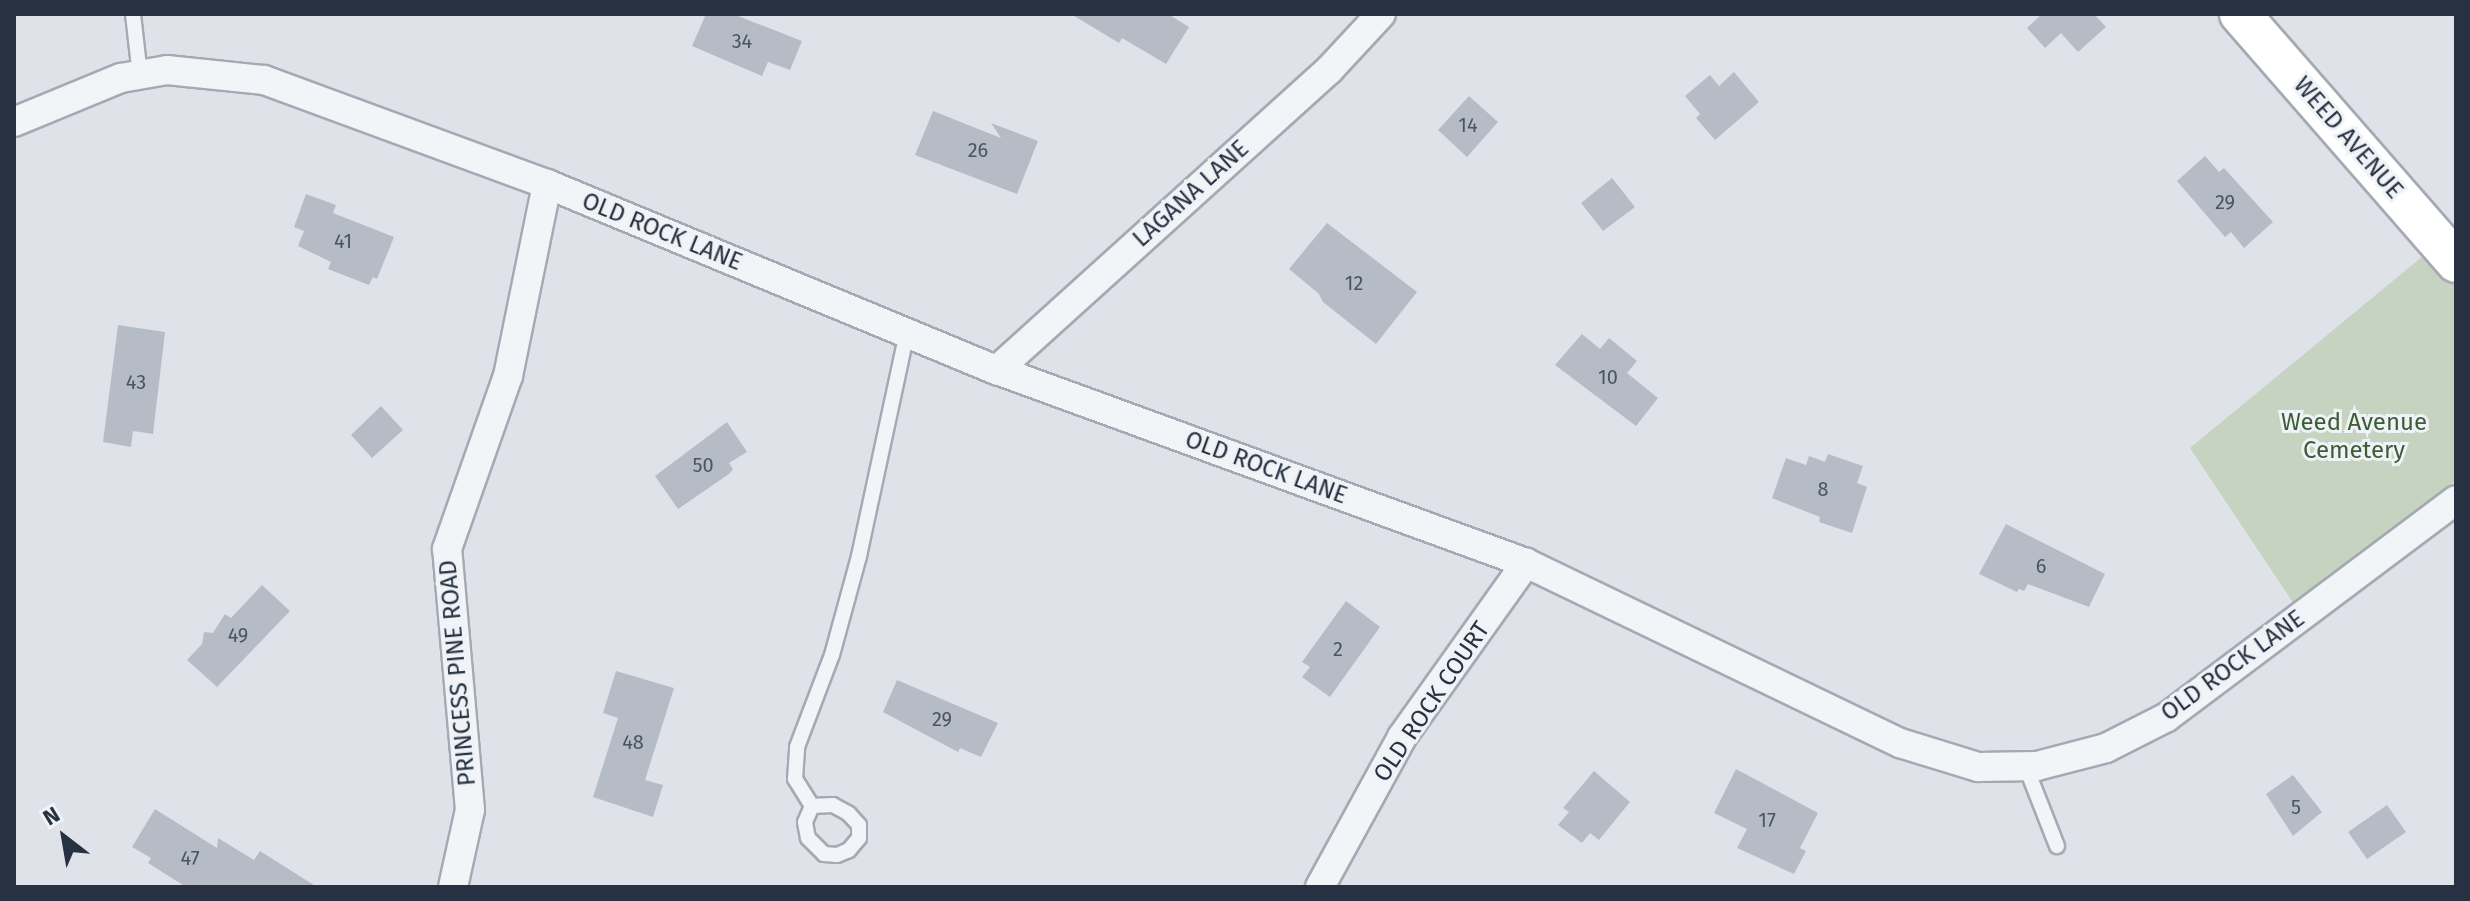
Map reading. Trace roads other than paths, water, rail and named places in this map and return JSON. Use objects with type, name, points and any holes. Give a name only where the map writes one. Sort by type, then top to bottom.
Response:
[{"type":"main road","name":"WEED AVENUE","points":[[2240,14],[2456,262]]},
{"type":"street","name":"LAGANA LANE","points":[[997,370],[1329,70],[1381,14]]},
{"type":"street","name":"OLD ROCK LANE","points":[[14,122],[121,78],[167,70],[264,80],[547,184],[997,370],[1526,563],[1900,743],[1978,767],[2026,767],[2106,748],[2167,717],[2456,500]]},
{"type":"street","name":"PRINCESS PINE ROAD","points":[[453,887],[470,810],[447,549],[508,376],[547,184]]},
{"type":"street","name":"OLD ROCK COURT","points":[[1320,887],[1402,737],[1526,563]]},
{"type":"lane","points":[[133,14],[140,75]]},
{"type":"lane","points":[[812,806],[795,779],[797,747],[832,655],[859,556],[907,332]]},
{"type":"lane","points":[[2026,767],[2057,846]]},
{"type":"park label","name":"Weed Avenue Cemetery","points":[[2354,437]]}]
